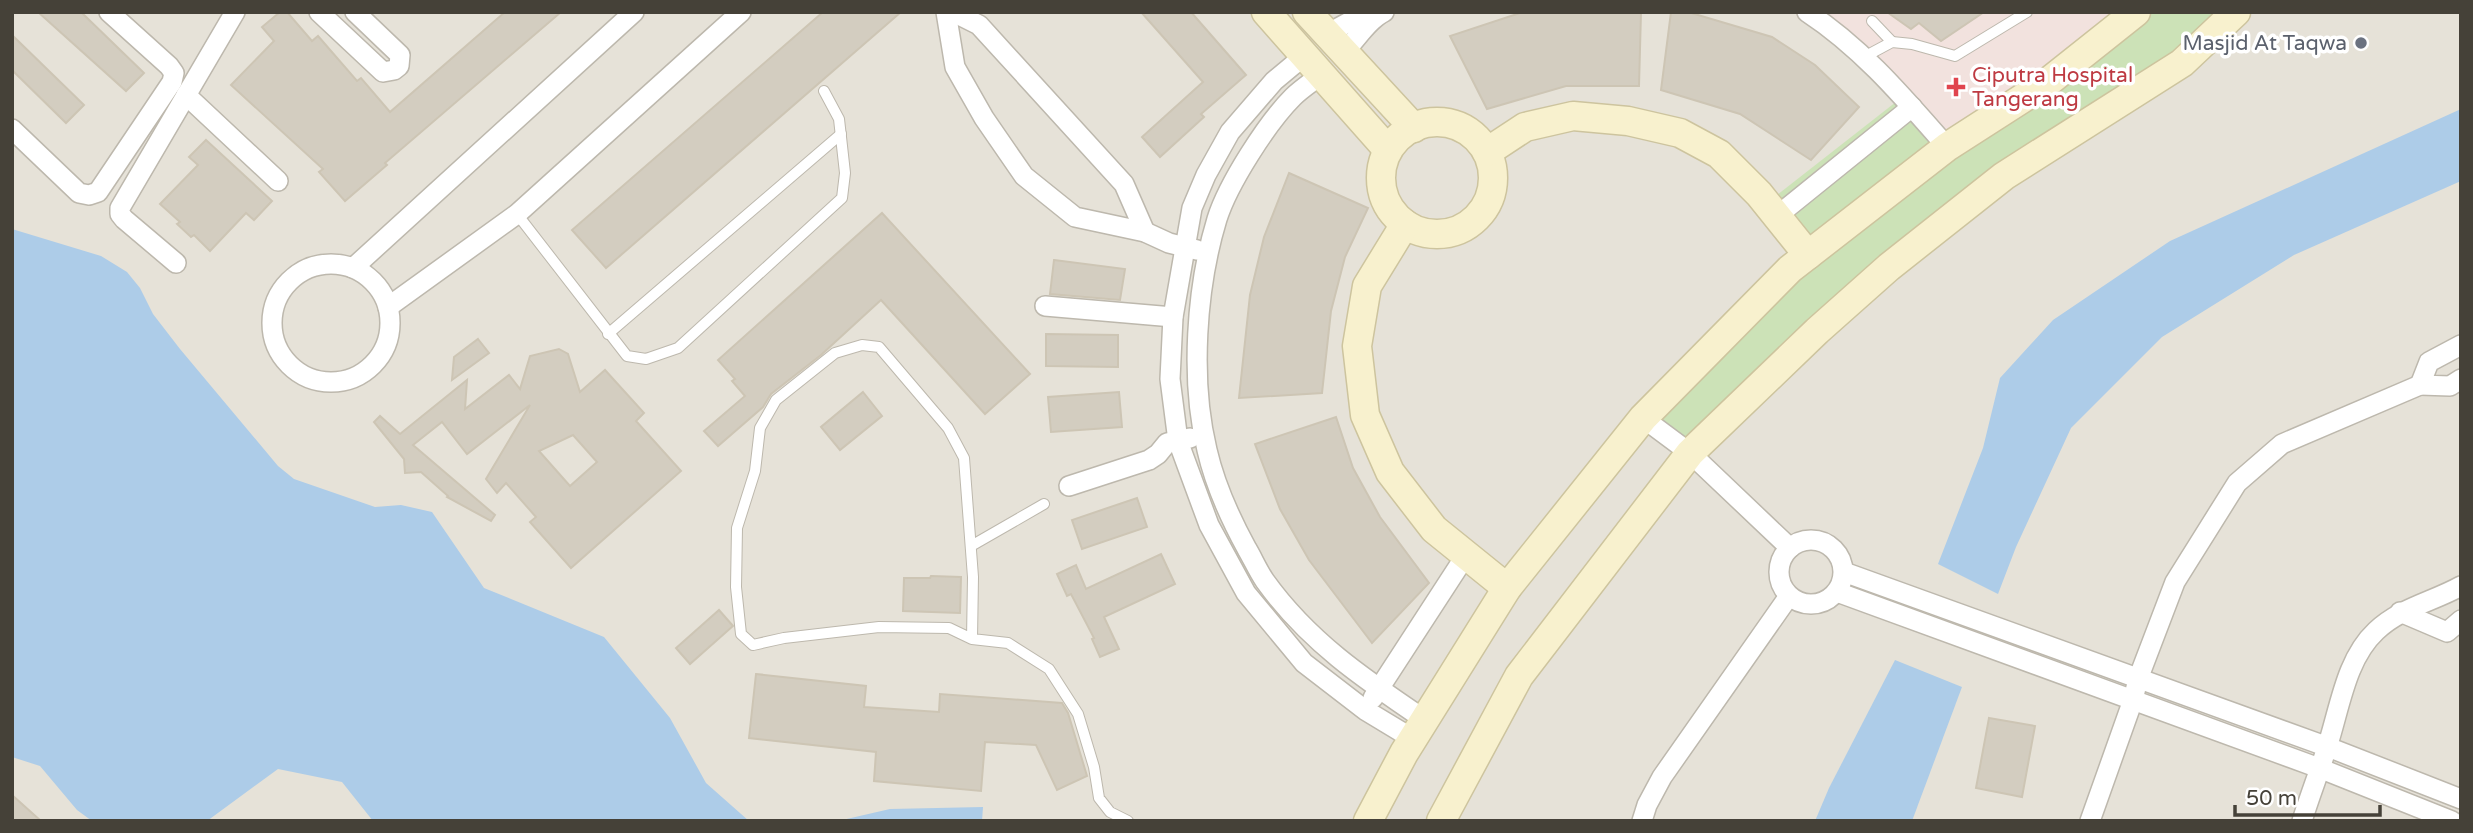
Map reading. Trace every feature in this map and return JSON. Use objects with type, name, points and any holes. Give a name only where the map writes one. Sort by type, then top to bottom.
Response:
[{"type":"main road","points":[[1266,12],[1388,150]]},
{"type":"main road","points":[[1307,12],[1414,128]]},
{"type":"main road","points":[[1368,821],[1419,729],[1507,588],[1643,418],[1790,269],[1947,148],[2048,82],[2136,12]]},
{"type":"main road","points":[[1441,821],[1519,676],[1690,453],[1817,331],[1889,267],[2004,176],[2182,63],[2236,12]]},
{"type":"main road","points":[[1488,152],[1525,127],[1573,116],[1628,121],[1680,134],[1719,154],[1777,216],[1808,255]]},
{"type":"main road","points":[[1443,122],[1461,127],[1476,138],[1488,152],[1493,170],[1493,189],[1486,206],[1474,220],[1458,230],[1440,234],[1422,232],[1405,224],[1391,212],[1383,195],[1380,177],[1388,150],[1400,136],[1424,123],[1443,122]]},
{"type":"main road","points":[[1405,224],[1367,286],[1357,346],[1365,415],[1390,472],[1434,529],[1507,588]]},
{"type":"street","points":[[12,129],[79,193],[89,195],[98,192],[172,82],[174,73],[109,12]]},
{"type":"street","points":[[176,263],[124,219],[120,208],[235,12]]},
{"type":"street","points":[[319,12],[383,72],[394,70],[399,66],[400,55],[355,12]]},
{"type":"street","points":[[354,268],[634,12]]},
{"type":"street","points":[[388,307],[517,214],[741,12]]},
{"type":"street","points":[[946,12],[955,67],[984,118],[1024,176],[1075,218],[1145,232],[1209,254]]},
{"type":"street","points":[[953,12],[979,25],[1124,184],[1145,232]]},
{"type":"street","points":[[1807,12],[1831,28],[1864,57],[1947,148]]},
{"type":"street","points":[[1335,43],[1349,22],[1379,15]]},
{"type":"street","points":[[1313,65],[1274,81],[1230,132],[1206,174],[1192,208],[1173,317],[1170,379],[1178,441],[1209,525],[1246,593],[1304,663],[1362,715],[1419,729]]},
{"type":"street","points":[[1313,65],[1257,145],[1217,218],[1200,295],[1197,371],[1204,434],[1228,516],[1264,580],[1317,642],[1379,690],[1419,729]]},
{"type":"street","points":[[186,95],[278,181]]},
{"type":"street","points":[[1777,216],[1912,107]]},
{"type":"street","points":[[325,264],[354,268],[375,284],[388,307],[389,336],[377,362],[353,379],[324,383],[297,373],[277,351],[271,323],[278,295],[297,273],[325,264]]},
{"type":"street","points":[[1045,306],[1173,317]]},
{"type":"street","points":[[2420,385],[2428,362],[2461,345]]},
{"type":"street","points":[[2090,821],[2138,679],[2175,582],[2238,483],[2281,444],[2420,385],[2450,386],[2461,379]]},
{"type":"street","points":[[1643,418],[1690,453],[1790,548]]},
{"type":"street","points":[[1069,486],[1149,460],[1167,443],[1204,434]]},
{"type":"street","points":[[1809,540],[1820,541],[1837,552],[1844,572],[1837,592],[1819,604],[1798,602],[1789,596],[1779,577],[1783,556],[1790,548],[1809,540]]},
{"type":"street","points":[[1362,715],[1466,555]]},
{"type":"street","points":[[1844,572],[2328,747],[2461,799]]},
{"type":"street","points":[[2302,821],[2328,747],[2348,677],[2374,632],[2400,612],[2461,586]]},
{"type":"street","points":[[1837,592],[2319,768],[2452,821]]},
{"type":"street","points":[[1642,821],[1662,777],[1789,596]]},
{"type":"street","points":[[2400,612],[2447,632],[2461,620]]},
{"type":"lane","points":[[1864,57],[1892,42],[1912,44],[1955,56],[2027,12]]},
{"type":"lane","points":[[1872,22],[1892,42]]},
{"type":"lane","points":[[517,214],[627,356],[646,359],[678,348],[842,198],[845,173],[839,118],[824,91]]},
{"type":"lane","points":[[608,334],[841,134]]},
{"type":"lane","points":[[972,639],[973,577],[964,458],[948,428],[879,347],[862,345],[835,353],[776,400],[760,428],[755,471],[737,528],[736,586],[741,634],[753,645],[784,638],[879,627],[949,628],[972,639],[1009,643],[1049,669],[1078,714],[1094,767],[1099,798],[1110,812],[1128,821]]},
{"type":"lane","points":[[971,545],[1044,504]]},
{"type":"shaded area","points":[[12,12],[2461,12],[2461,821],[12,821]]},
{"type":"shaded area","name":"Ciputra Hospital Tangerang","points":[[1813,12],[2124,12],[1943,135]]},
{"type":"green space","points":[[2137,12],[2232,12],[1889,268],[1691,452],[1641,418],[1791,270]]},
{"type":"green space","points":[[1901,98],[1943,147],[1809,252],[1772,199]]},
{"type":"water","points":[[2461,109],[2461,181],[2294,255],[2162,337],[2071,428],[2016,547],[1998,594],[1938,564],[1983,448],[2000,378],[2053,320],[2170,241]]},
{"type":"water","points":[[12,229],[101,256],[127,272],[140,288],[153,314],[180,349],[278,466],[294,479],[375,507],[401,505],[432,512],[484,588],[604,637],[670,718],[706,783],[749,821],[373,821],[342,782],[278,769],[207,821],[92,821],[77,810],[40,766],[12,757]]},
{"type":"water","points":[[1895,660],[1962,687],[1912,821],[1815,821],[1829,788]]},
{"type":"water","points":[[983,807],[982,821],[838,821],[890,809]]},
{"type":"building","points":[[38,12],[81,12],[144,73],[126,91]]},
{"type":"building","points":[[280,12],[287,12],[312,41],[318,36],[357,81],[361,78],[390,112],[505,12],[561,12],[385,163],[387,165],[345,201],[319,172],[323,169],[231,85],[274,41],[262,27]]},
{"type":"building","points":[[823,12],[901,12],[606,268],[572,230]]},
{"type":"building","points":[[1141,12],[1191,12],[1246,75],[1201,114],[1204,117],[1160,157],[1142,137],[1203,82]]},
{"type":"building","points":[[1523,12],[1641,12],[1639,86],[1566,86],[1487,109],[1450,36]]},
{"type":"building","points":[[1671,12],[1688,12],[1772,37],[1815,65],[1859,107],[1811,160],[1740,114],[1661,90]]},
{"type":"building","points":[[1887,12],[1984,12],[1941,41],[1919,23],[1911,29]]},
{"type":"building","points":[[12,35],[84,105],[66,123],[12,70]]},
{"type":"building","points":[[206,140],[272,201],[254,220],[246,213],[210,251],[194,235],[191,237],[177,224],[180,222],[160,204],[198,165],[189,157]]},
{"type":"building","points":[[1289,173],[1368,208],[1345,257],[1331,311],[1322,393],[1239,398],[1250,295],[1264,237]]},
{"type":"building","points":[[882,213],[1030,374],[985,414],[881,300],[821,355],[771,394],[763,407],[718,446],[704,431],[745,396],[732,381],[735,379],[718,360]]},
{"type":"building","points":[[1054,260],[1125,269],[1120,300],[1050,294]]},
{"type":"building","points":[[1046,334],[1118,335],[1118,367],[1046,366]]},
{"type":"building","points":[[478,339],[489,353],[452,380],[454,357]]},
{"type":"building","points":[[559,349],[568,354],[580,392],[605,370],[644,413],[636,421],[681,471],[571,568],[530,522],[536,517],[506,483],[497,493],[486,479],[530,405],[467,454],[442,422],[413,445],[495,515],[491,521],[447,497],[421,472],[405,473],[404,459],[374,422],[380,416],[400,434],[467,380],[465,409],[509,375],[520,389],[530,356]],"holes":[[[573,435],[597,462],[570,486],[539,451]]]},
{"type":"building","points":[[863,392],[882,416],[840,450],[821,427]]},
{"type":"building","points":[[1119,392],[1122,427],[1051,432],[1048,397]]},
{"type":"building","points":[[1336,417],[1353,468],[1380,517],[1429,583],[1372,643],[1309,560],[1280,509],[1255,444]]},
{"type":"building","points":[[1137,498],[1147,527],[1082,549],[1072,520]]},
{"type":"building","points":[[1161,554],[1175,584],[1104,617],[1119,649],[1100,657],[1092,639],[1094,638],[1071,594],[1067,596],[1057,574],[1076,565],[1086,589]]},
{"type":"building","points":[[961,577],[960,613],[903,611],[904,578]]},
{"type":"building","points":[[719,610],[733,626],[690,664],[676,648]]},
{"type":"building","points":[[756,674],[866,686],[864,707],[939,712],[940,694],[1062,703],[1068,713],[1087,776],[1057,790],[1036,745],[985,742],[981,791],[874,781],[876,752],[749,738]]},
{"type":"building","points":[[1989,718],[2035,726],[2022,797],[1976,788]]},
{"type":"building","points":[[12,795],[41,821],[12,821]]},
{"type":"place","name":"Masjid At Taqwa","points":[[2361,43]]},
{"type":"place","name":"Ciputra Hospital Tangerang","points":[[1956,87]]}]
